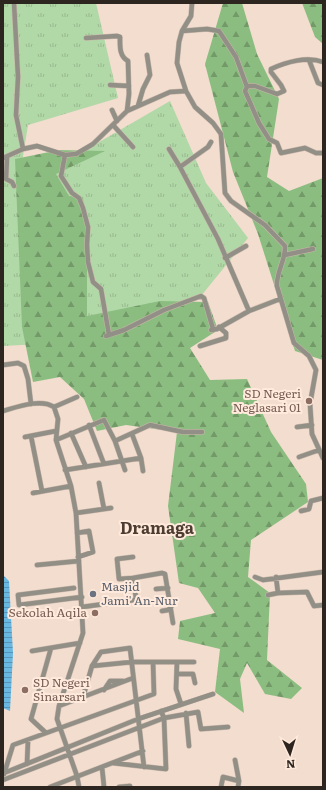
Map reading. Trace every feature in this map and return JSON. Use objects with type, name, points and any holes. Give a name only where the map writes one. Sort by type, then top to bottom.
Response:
[{"type":"street","points":[[14,3],[18,77],[16,115],[23,149]]},
{"type":"street","points":[[192,3],[191,16],[182,31],[178,42],[176,63],[186,91],[195,107],[213,123],[221,134],[225,194],[231,201],[265,225],[284,245],[285,255],[276,280],[280,299],[294,343],[309,356],[316,370],[310,404],[312,434],[323,458]]},
{"type":"street","points":[[182,31],[207,29],[219,30],[236,57],[247,86],[246,91],[259,123],[269,139],[277,143],[281,153],[305,148],[316,153],[323,153]]},
{"type":"street","points":[[86,38],[119,36],[119,48],[124,59],[128,61],[129,86],[127,111]]},
{"type":"street","points":[[138,106],[143,89],[150,75],[147,55]]},
{"type":"street","points":[[247,86],[255,86],[277,94],[283,92],[281,85],[271,72],[271,69],[296,61],[309,60],[323,62]]},
{"type":"street","points":[[309,60],[318,83],[323,85]]},
{"type":"street","points":[[110,85],[129,86]]},
{"type":"street","points":[[14,186],[12,182],[6,178],[5,158],[23,149],[37,146],[65,156],[76,154],[87,148],[127,111],[170,92],[186,91]]},
{"type":"street","points":[[112,110],[115,123],[133,147]]},
{"type":"street","points":[[180,167],[208,148],[211,142]]},
{"type":"street","points":[[169,149],[218,239],[249,311]]},
{"type":"street","points":[[65,156],[61,176],[72,193],[79,198],[83,208],[88,227],[88,262],[93,282],[101,289],[108,335],[130,327],[164,310],[201,296],[204,298],[212,329],[219,327],[249,311],[280,299]]},
{"type":"street","points":[[225,258],[246,246]]},
{"type":"street","points":[[285,255],[313,249]]},
{"type":"street","points":[[200,346],[226,338],[226,333],[219,327]]},
{"type":"street","points":[[3,365],[18,363],[24,366],[28,379],[31,404]]},
{"type":"street","points":[[3,410],[31,404],[46,404],[54,407],[77,397]]},
{"type":"street","points":[[54,407],[58,419],[56,440],[71,486],[76,513],[83,633],[59,706],[57,719],[68,747],[79,787]]},
{"type":"street","points":[[56,440],[105,420],[116,442],[125,470]]},
{"type":"street","points":[[116,442],[153,425],[182,432],[202,432]]},
{"type":"street","points":[[297,427],[312,425]]},
{"type":"street","points":[[89,426],[104,464]]},
{"type":"street","points":[[25,437],[56,430]]},
{"type":"street","points":[[71,433],[86,467]]},
{"type":"street","points":[[132,434],[141,458],[143,471]]},
{"type":"street","points":[[31,436],[42,491]]},
{"type":"street","points":[[299,457],[319,450]]},
{"type":"street","points":[[65,470],[141,458]]},
{"type":"street","points":[[99,483],[104,508]]},
{"type":"street","points":[[33,493],[71,486]]},
{"type":"street","points":[[301,511],[308,509],[311,501],[323,498]]},
{"type":"street","points":[[76,513],[111,508]]},
{"type":"street","points":[[37,565],[78,559],[92,554],[93,552],[89,531],[77,533]]},
{"type":"street","points":[[133,557],[117,559],[119,579],[163,573],[166,576],[173,623]]},
{"type":"street","points":[[255,577],[263,580],[276,577],[323,572]]},
{"type":"street","points":[[276,577],[278,593]]},
{"type":"street","points":[[82,607],[134,600],[136,598],[133,578]]},
{"type":"street","points":[[74,588],[18,595],[19,605],[82,597]]},
{"type":"street","points":[[156,589],[168,588]]},
{"type":"street","points":[[268,595],[278,593],[307,592],[314,606],[323,605]]},
{"type":"street","points":[[162,611],[168,610],[171,606]]},
{"type":"street","points":[[32,651],[80,643]]},
{"type":"street","points":[[45,732],[31,719],[52,648]]},
{"type":"street","points":[[83,697],[92,666],[103,651],[130,648],[138,729],[143,751],[144,767]]},
{"type":"street","points":[[92,666],[132,662],[194,662]]},
{"type":"street","points":[[4,777],[12,746],[45,732],[60,728],[155,693],[153,662]]},
{"type":"street","points":[[177,662],[176,690],[181,704]]},
{"type":"street","points":[[177,674],[193,674],[195,683]]},
{"type":"street","points":[[59,706],[133,678]]},
{"type":"street","points":[[4,777],[27,764],[138,719],[213,694]]},
{"type":"street","points":[[113,763],[167,768],[164,718],[161,711]]},
{"type":"street","points":[[4,777],[70,755],[164,718],[186,713],[199,712],[202,729],[228,727]]},
{"type":"street","points":[[186,713],[189,746]]},
{"type":"street","points":[[27,764],[28,740]]},
{"type":"street","points":[[50,787],[143,751]]},
{"type":"street","points":[[235,760],[239,781],[238,787]]},
{"type":"street","points":[[102,767],[104,787]]},
{"type":"street","points":[[221,787],[223,778],[239,781]]},
{"type":"street","points":[[119,787],[130,786]]},
{"type":"green space","points":[[3,3],[96,3],[118,98],[28,125],[21,169],[40,344],[3,346]]},
{"type":"green space","points":[[223,3],[242,3],[257,54],[279,99],[267,177],[289,191],[323,178],[323,360],[295,351],[258,234],[233,172],[205,64]]},
{"type":"green space","points":[[302,3],[323,3],[323,44],[315,37]]},
{"type":"green space","points":[[170,101],[206,183],[248,238],[201,296],[158,325],[84,350],[46,168],[82,152]]},
{"type":"green space","points":[[59,150],[105,151],[56,174],[69,196],[83,197],[87,248],[87,316],[160,301],[208,302],[218,330],[190,348],[210,380],[247,379],[271,432],[306,484],[308,502],[251,540],[248,577],[270,593],[267,660],[302,688],[291,699],[265,694],[247,663],[240,679],[244,713],[215,692],[220,649],[178,639],[180,621],[215,613],[198,588],[179,583],[168,506],[177,432],[126,425],[97,431],[84,399],[60,377],[33,382],[22,327],[15,159]]},
{"type":"water","points":[[3,575],[9,581],[13,653],[10,711],[3,708]]},
{"type":"place","name":"SD Negeri Neglasari 01","points":[[309,401]]},
{"type":"place","name":"Masjid Jami' An-Nur","points":[[93,594]]},
{"type":"place","name":"Sekolah Aqila","points":[[95,613]]},
{"type":"place","name":"SD Negeri Sinarsari","points":[[25,690]]},
{"type":"district","name":"Dramaga","points":[[157,528]]}]
